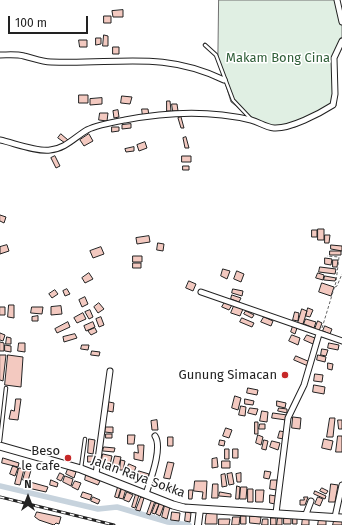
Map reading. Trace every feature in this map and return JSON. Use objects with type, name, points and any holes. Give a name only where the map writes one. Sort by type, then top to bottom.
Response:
[{"type":"main road","name":"Jalan Raya Sokka","points":[[0,446],[96,474],[173,506],[338,517]]},
{"type":"street","points":[[337,0],[342,22]]},
{"type":"street","points":[[0,140],[51,150],[65,145],[88,130],[124,120],[191,113],[252,120],[266,127],[275,128],[308,118],[332,105],[335,94],[334,58],[342,41]]},
{"type":"street","points":[[0,55],[16,55],[52,62],[99,63],[136,60],[166,62],[198,69],[224,80]]},
{"type":"street","points":[[201,292],[342,341]]},
{"type":"street","points":[[276,513],[288,418],[305,381],[319,334]]},
{"type":"street","points":[[96,474],[110,371]]},
{"type":"street","points":[[146,494],[157,452],[158,445],[155,436]]},
{"type":"street","points":[[338,517],[342,484]]},
{"type":"street","points":[[306,514],[311,501]]},
{"type":"street","points":[[198,524],[200,509]]},
{"type":"lane","points":[[205,45],[216,55],[224,80],[233,100],[252,120]]},
{"type":"lane","points":[[0,441],[6,388]]},
{"type":"lane","points":[[81,469],[85,439]]},
{"type":"path","points":[[319,334],[335,288],[339,257],[327,256]]},
{"type":"path","points":[[335,288],[342,274]]},
{"type":"green space","name":"Makam Bong Cina","points":[[219,0],[338,0],[342,15],[342,44],[335,58],[336,106],[295,127],[265,128],[231,102],[218,59]]},
{"type":"building","points":[[123,10],[123,17],[113,17],[112,11]]},
{"type":"building","points":[[104,16],[111,16],[111,23],[104,23]]},
{"type":"building","points":[[104,35],[108,36],[108,46],[103,46]]},
{"type":"building","points":[[96,38],[101,38],[101,44],[96,45]]},
{"type":"building","points":[[79,40],[87,40],[87,47],[80,47]]},
{"type":"building","points":[[113,47],[119,47],[119,54],[113,54]]},
{"type":"building","points":[[79,95],[88,95],[88,103],[79,103]]},
{"type":"building","points":[[122,96],[132,97],[130,104],[121,103]]},
{"type":"building","points":[[102,98],[102,104],[90,105],[90,99]]},
{"type":"building","points":[[167,101],[170,101],[171,111],[167,111]]},
{"type":"building","points":[[172,104],[177,104],[178,111],[173,111]]},
{"type":"building","points":[[142,109],[148,109],[149,116],[143,117]]},
{"type":"building","points":[[118,110],[119,117],[114,118],[113,111]]},
{"type":"building","points":[[100,113],[108,113],[107,121],[99,120]]},
{"type":"building","points":[[181,117],[184,128],[181,128],[178,118]]},
{"type":"building","points":[[131,124],[131,128],[122,129],[122,125]]},
{"type":"building","points":[[112,127],[119,127],[119,131],[112,132]]},
{"type":"building","points":[[61,134],[68,140],[65,143],[58,138]]},
{"type":"building","points":[[89,134],[93,141],[84,146],[80,140]]},
{"type":"building","points":[[186,137],[189,148],[185,148],[183,138]]},
{"type":"building","points":[[145,142],[147,148],[139,151],[137,145]]},
{"type":"building","points":[[134,147],[134,151],[126,152],[125,149]]},
{"type":"building","points":[[55,156],[60,166],[56,168],[51,158]]},
{"type":"building","points":[[182,156],[191,156],[191,162],[182,162]]},
{"type":"building","points":[[183,166],[189,166],[189,170],[183,170]]},
{"type":"building","points":[[0,215],[6,217],[4,223],[0,221]]},
{"type":"building","points":[[318,229],[324,229],[324,240],[318,240]]},
{"type":"building","points":[[312,230],[317,230],[317,237],[312,237]]},
{"type":"building","points":[[325,235],[330,235],[329,243],[325,243]]},
{"type":"building","points":[[149,236],[150,242],[137,244],[136,238]]},
{"type":"building","points":[[158,243],[164,244],[163,251],[157,250]]},
{"type":"building","points":[[7,245],[9,251],[0,254],[0,247]]},
{"type":"building","points":[[331,245],[342,246],[342,251],[331,249]]},
{"type":"building","points":[[101,247],[104,254],[93,258],[90,251]]},
{"type":"building","points":[[330,251],[341,251],[341,255],[330,255]]},
{"type":"building","points":[[133,256],[142,256],[142,262],[133,262]]},
{"type":"building","points":[[325,258],[332,259],[331,265],[325,264]]},
{"type":"building","points":[[333,260],[338,260],[337,267],[333,267]]},
{"type":"building","points":[[133,263],[141,263],[141,268],[133,268]]},
{"type":"building","points":[[320,267],[336,269],[335,274],[319,272]]},
{"type":"building","points":[[223,269],[230,271],[227,279],[221,276]]},
{"type":"building","points":[[237,271],[244,274],[241,282],[234,279]]},
{"type":"building","points":[[89,273],[93,279],[85,283],[82,278]]},
{"type":"building","points":[[318,273],[324,275],[323,280],[316,278]]},
{"type":"building","points":[[325,276],[336,278],[335,281],[324,280]]},
{"type":"building","points":[[189,281],[196,284],[193,291],[186,288]]},
{"type":"building","points":[[322,283],[334,287],[331,296],[319,292]]},
{"type":"building","points":[[67,289],[70,294],[65,296],[63,291]]},
{"type":"building","points":[[233,289],[243,291],[242,296],[232,293]]},
{"type":"building","points":[[55,290],[58,294],[52,298],[49,294]]},
{"type":"building","points":[[232,295],[241,298],[239,302],[231,299]]},
{"type":"building","points":[[85,297],[88,304],[82,307],[79,300]]},
{"type":"building","points":[[225,302],[232,305],[229,310],[222,307]]},
{"type":"building","points":[[99,303],[104,309],[98,313],[94,307]]},
{"type":"building","points":[[9,305],[14,305],[14,318],[8,317]]},
{"type":"building","points":[[61,306],[62,314],[51,315],[51,307]]},
{"type":"building","points":[[234,306],[243,309],[240,316],[231,313]]},
{"type":"building","points":[[0,307],[5,307],[5,315],[0,315]]},
{"type":"building","points":[[32,307],[43,307],[42,314],[31,313]]},
{"type":"building","points":[[308,308],[313,310],[310,317],[306,316]]},
{"type":"building","points":[[302,309],[307,311],[303,324],[298,323]]},
{"type":"building","points":[[90,310],[93,317],[89,319],[85,312]]},
{"type":"building","points":[[246,311],[254,315],[252,318],[244,314]]},
{"type":"building","points":[[295,312],[299,313],[298,321],[293,320]]},
{"type":"building","points":[[83,313],[86,319],[77,323],[74,318]]},
{"type":"building","points":[[38,316],[38,321],[32,321],[32,317]]},
{"type":"building","points":[[101,317],[104,325],[99,327],[96,319]]},
{"type":"building","points":[[264,317],[273,321],[271,326],[261,322]]},
{"type":"building","points":[[242,318],[254,323],[252,327],[240,322]]},
{"type":"building","points":[[306,319],[316,322],[314,328],[304,324]]},
{"type":"building","points":[[318,321],[322,323],[319,331],[315,329]]},
{"type":"building","points":[[68,322],[70,327],[57,333],[55,329]]},
{"type":"building","points":[[93,322],[95,327],[86,331],[84,326]]},
{"type":"building","points":[[293,326],[297,328],[295,334],[291,332]]},
{"type":"building","points":[[325,326],[332,329],[330,334],[323,331]]},
{"type":"building","points":[[95,328],[97,332],[91,335],[88,331]]},
{"type":"building","points":[[0,333],[5,335],[3,341],[0,340]]},
{"type":"building","points":[[75,334],[77,338],[64,342],[63,337]]},
{"type":"building","points":[[292,335],[300,338],[298,345],[289,341]]},
{"type":"building","points":[[307,335],[315,338],[313,344],[304,340]]},
{"type":"building","points":[[7,337],[11,338],[11,344],[6,344]]},
{"type":"building","points":[[0,342],[4,343],[4,351],[0,351]]},
{"type":"building","points":[[19,343],[25,343],[25,352],[18,351]]},
{"type":"building","points":[[329,343],[339,345],[338,350],[328,348]]},
{"type":"building","points":[[5,345],[11,346],[11,352],[5,351]]},
{"type":"building","points":[[82,345],[89,345],[88,350],[81,349]]},
{"type":"building","points":[[322,349],[328,350],[326,356],[321,355]]},
{"type":"building","points":[[92,351],[100,352],[99,356],[91,355]]},
{"type":"building","points":[[0,355],[6,355],[3,381],[0,380]]},
{"type":"building","points":[[8,355],[23,357],[21,387],[5,385]]},
{"type":"building","points":[[318,355],[326,357],[325,362],[317,360]]},
{"type":"building","points":[[296,356],[310,362],[308,366],[294,360]]},
{"type":"building","points":[[328,363],[333,364],[332,370],[328,369]]},
{"type":"building","points":[[315,374],[323,375],[322,382],[314,381]]},
{"type":"building","points":[[314,385],[325,387],[324,394],[313,392]]},
{"type":"building","points":[[248,388],[258,390],[257,395],[247,393]]},
{"type":"building","points":[[235,396],[241,398],[238,410],[232,408]]},
{"type":"building","points":[[16,399],[21,399],[18,420],[9,419],[11,410],[14,411]]},
{"type":"building","points":[[245,399],[254,401],[253,405],[245,404]]},
{"type":"building","points":[[277,401],[286,403],[285,408],[277,406]]},
{"type":"building","points":[[109,402],[114,403],[113,412],[108,411]]},
{"type":"building","points":[[241,406],[246,407],[245,416],[239,415]]},
{"type":"building","points":[[250,408],[258,409],[256,415],[248,413]]},
{"type":"building","points":[[279,408],[287,409],[287,413],[278,411]]},
{"type":"building","points":[[262,411],[268,412],[267,422],[260,421]]},
{"type":"building","points":[[273,413],[287,415],[286,420],[272,418]]},
{"type":"building","points":[[293,417],[301,418],[300,429],[292,428]]},
{"type":"building","points":[[330,418],[335,418],[333,437],[327,437]]},
{"type":"building","points":[[157,420],[158,430],[152,430],[151,421]]},
{"type":"building","points":[[338,420],[342,420],[342,429],[339,429]]},
{"type":"building","points":[[255,422],[258,422],[258,434],[255,434]]},
{"type":"building","points":[[260,424],[265,424],[265,429],[259,429]]},
{"type":"building","points":[[106,427],[113,427],[113,433],[105,432]]},
{"type":"building","points":[[226,428],[232,430],[229,438],[223,436]]},
{"type":"building","points":[[280,431],[285,432],[284,439],[278,438]]},
{"type":"building","points":[[106,434],[112,434],[112,438],[106,438]]},
{"type":"building","points":[[128,435],[135,435],[134,444],[128,444]]},
{"type":"building","points":[[258,435],[263,437],[261,445],[256,443]]},
{"type":"building","points":[[338,436],[342,436],[342,452],[336,452]]},
{"type":"building","points":[[168,437],[173,437],[173,446],[168,446]]},
{"type":"building","points":[[89,439],[95,440],[93,454],[88,453]]},
{"type":"building","points":[[324,439],[333,441],[331,450],[322,448]]},
{"type":"building","points":[[220,440],[225,441],[224,446],[219,445]]},
{"type":"building","points":[[264,440],[268,441],[266,450],[262,449]]},
{"type":"building","points":[[272,441],[280,443],[278,450],[270,447]]},
{"type":"building","points":[[138,445],[144,445],[143,461],[134,459],[134,452],[138,453]]},
{"type":"building","points":[[104,447],[115,448],[114,452],[103,451]]},
{"type":"building","points":[[225,449],[229,449],[229,459],[225,459]]},
{"type":"building","points":[[233,449],[238,449],[238,458],[233,458]]},
{"type":"building","points":[[103,454],[112,456],[110,465],[101,463]]},
{"type":"building","points":[[88,456],[94,456],[94,462],[88,462]]},
{"type":"building","points":[[115,456],[121,457],[118,469],[112,468]]},
{"type":"building","points":[[3,458],[19,463],[18,467],[2,463]]},
{"type":"building","points":[[217,458],[218,467],[212,468],[212,459]]},
{"type":"building","points":[[121,460],[125,461],[123,470],[120,470]]},
{"type":"building","points":[[222,461],[230,461],[230,468],[222,468]]},
{"type":"building","points":[[168,462],[174,463],[170,479],[164,478]]},
{"type":"building","points":[[129,464],[136,467],[134,472],[127,469]]},
{"type":"building","points":[[13,466],[18,468],[15,476],[10,474]]},
{"type":"building","points":[[19,468],[24,469],[20,485],[15,484]]},
{"type":"building","points":[[26,469],[31,470],[28,481],[23,480]]},
{"type":"building","points":[[68,469],[76,472],[74,478],[66,474]]},
{"type":"building","points":[[139,471],[149,474],[147,478],[137,475]]},
{"type":"building","points":[[265,471],[271,472],[269,479],[264,478]]},
{"type":"building","points":[[60,473],[64,475],[61,481],[57,479]]},
{"type":"building","points":[[232,473],[234,484],[229,485],[227,474]]},
{"type":"building","points":[[241,473],[241,482],[237,482],[236,474]]},
{"type":"building","points":[[225,474],[227,486],[222,487],[221,475]]},
{"type":"building","points":[[86,475],[100,481],[98,485],[85,480]]},
{"type":"building","points":[[65,476],[73,479],[71,486],[63,482]]},
{"type":"building","points":[[51,480],[58,483],[57,487],[50,485]]},
{"type":"building","points":[[271,480],[277,480],[277,490],[270,489]]},
{"type":"building","points":[[75,481],[81,483],[78,490],[72,487]]},
{"type":"building","points":[[154,481],[158,483],[156,488],[152,486]]},
{"type":"building","points":[[195,481],[207,481],[206,499],[202,499],[203,492],[194,491]]},
{"type":"building","points":[[30,482],[48,487],[46,492],[28,488]]},
{"type":"building","points":[[161,483],[168,486],[166,491],[159,488]]},
{"type":"building","points":[[169,484],[173,486],[171,492],[167,491]]},
{"type":"building","points":[[213,484],[218,484],[218,498],[212,498]]},
{"type":"building","points":[[331,484],[338,485],[335,502],[329,502]]},
{"type":"building","points":[[237,486],[240,487],[239,499],[236,499]]},
{"type":"building","points":[[118,487],[121,488],[118,498],[115,497]]},
{"type":"building","points":[[241,487],[247,487],[246,499],[240,499]]},
{"type":"building","points":[[122,488],[126,489],[123,499],[119,498]]},
{"type":"building","points":[[322,488],[328,491],[326,494],[320,491]]},
{"type":"building","points":[[248,489],[253,489],[253,502],[248,502]]},
{"type":"building","points":[[189,490],[193,490],[192,499],[189,499]]},
{"type":"building","points":[[256,490],[264,490],[263,502],[256,502]]},
{"type":"building","points":[[315,491],[326,496],[325,499],[314,494]]},
{"type":"building","points":[[83,492],[92,495],[90,500],[81,497]]},
{"type":"building","points":[[127,492],[133,495],[129,502],[124,500]]},
{"type":"building","points":[[220,492],[231,494],[231,497],[219,496]]},
{"type":"building","points":[[136,494],[139,495],[135,508],[132,507]]},
{"type":"building","points":[[270,495],[276,496],[275,504],[270,503]]},
{"type":"building","points":[[93,497],[100,500],[98,504],[91,501]]},
{"type":"building","points":[[141,497],[144,498],[140,511],[136,510]]},
{"type":"building","points":[[304,497],[308,497],[305,505],[300,505],[300,500],[304,500]]},
{"type":"building","points":[[318,497],[323,499],[320,506],[315,504]]},
{"type":"building","points":[[152,500],[155,501],[150,515],[147,514]]},
{"type":"building","points":[[156,503],[159,504],[155,514],[152,513]]},
{"type":"building","points":[[160,503],[164,505],[160,516],[156,514]]},
{"type":"building","points":[[165,505],[170,507],[167,519],[162,517]]},
{"type":"building","points":[[211,511],[217,512],[217,524],[205,524],[206,515]]},
{"type":"building","points":[[37,512],[61,517],[59,524],[56,523],[54,525],[39,520],[35,517]]},
{"type":"building","points":[[172,512],[180,513],[179,521],[171,520]]},
{"type":"building","points":[[186,512],[191,513],[190,522],[185,521]]},
{"type":"building","points":[[241,516],[246,516],[246,524],[241,524]]},
{"type":"building","points":[[250,516],[261,517],[260,524],[250,523]]},
{"type":"building","points":[[233,517],[240,517],[239,525],[232,525]]},
{"type":"building","points":[[303,517],[309,517],[309,525],[302,525]]},
{"type":"building","points":[[271,518],[276,518],[276,525],[271,525]]},
{"type":"building","points":[[278,518],[282,518],[282,525],[277,525]]},
{"type":"building","points":[[284,518],[291,518],[291,524],[284,524]]},
{"type":"building","points":[[293,518],[297,518],[297,524],[293,524]]},
{"type":"building","points":[[219,519],[230,519],[229,525],[219,525]]},
{"type":"building","points":[[263,519],[268,519],[268,525],[262,525]]},
{"type":"building","points":[[319,519],[326,519],[326,525],[318,525]]},
{"type":"building","points":[[334,521],[342,521],[342,525],[333,525]]},
{"type":"waterway","points":[[0,486],[98,509],[117,507],[168,522],[189,525]]},
{"type":"railway","points":[[0,497],[114,525]]},
{"type":"place","name":"Gunung Simacan","points":[[285,375]]},
{"type":"place","name":"Beso le cafe","points":[[68,458]]}]
